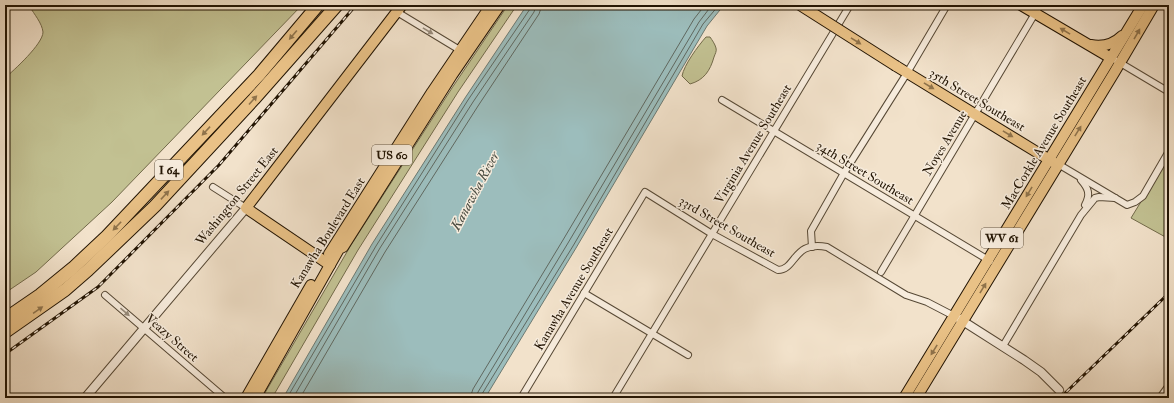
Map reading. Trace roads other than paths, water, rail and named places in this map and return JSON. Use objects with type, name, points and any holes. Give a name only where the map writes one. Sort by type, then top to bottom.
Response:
[{"type":"highway","name":"I 64","points":[[5,319],[40,295],[73,268],[107,236],[258,75],[318,5]]},
{"type":"highway","name":"I 64","points":[[5,332],[65,290],[155,206],[254,99],[337,5]]},
{"type":"main road","name":"Kanawha Boulevard East","points":[[310,300],[314,298],[342,252],[343,247],[491,5]]},
{"type":"main road","name":"Kanawha Boulevard East","points":[[246,398],[327,263],[463,52],[500,5]]},
{"type":"main road","name":"35th Street Southeast","points":[[800,5],[907,73],[1058,164]]},
{"type":"main road","points":[[1021,5],[1038,9],[1085,43],[1116,60]]},
{"type":"main road","name":"MacCorkle Avenue Southeast","points":[[904,398],[954,316],[993,263],[1058,164],[1116,60],[1129,29],[1143,5]]},
{"type":"main road","name":"MacCorkle Avenue Southeast","points":[[916,398],[963,322],[1048,159],[1154,5]]},
{"type":"main road","name":"Washington Street East","points":[[246,208],[400,8]]},
{"type":"main road","points":[[1085,43],[1101,46],[1109,45],[1129,29]]},
{"type":"main road","points":[[246,208],[327,263]]},
{"type":"main road","name":"Kanawha Boulevard East","points":[[255,398],[310,300],[327,263],[343,247]]},
{"type":"street","name":"Virginia Avenue Southeast","points":[[613,398],[850,5]]},
{"type":"street","points":[[947,5],[907,73],[844,173],[811,231],[812,247],[821,246],[833,250],[906,295],[927,302],[954,316],[1024,360],[1041,372],[1059,390]]},
{"type":"street","points":[[400,8],[463,52]]},
{"type":"street","name":"Noyes Avenue","points":[[881,272],[1038,9]]},
{"type":"street","points":[[1116,60],[1169,92]]},
{"type":"street","name":"34th Street Southeast","points":[[722,100],[993,263]]},
{"type":"street","name":"35th Street Southeast","points":[[1058,164],[1127,205],[1135,202],[1143,196],[1169,151]]},
{"type":"street","points":[[1077,176],[1087,187],[1089,196],[1081,215]]},
{"type":"street","points":[[213,187],[246,208]]},
{"type":"street","name":"33rd Street Southeast","points":[[645,192],[712,234],[778,270],[785,269],[800,252],[805,248],[812,247]]},
{"type":"street","name":"Kanawha Avenue Southeast","points":[[524,397],[645,192]]},
{"type":"street","points":[[1003,346],[1081,215],[1095,198],[1115,198]]},
{"type":"street","name":"Washington Street East","points":[[85,398],[246,208]]},
{"type":"street","points":[[584,293],[688,355]]},
{"type":"street","name":"Veazy Street","points":[[105,295],[225,398]]},
{"type":"street","points":[[1162,398],[1169,387]]},
{"type":"water","name":"Kanawha River","points":[[527,5],[724,5],[707,26],[576,248],[485,398],[283,398],[372,244],[465,98]]},
{"type":"tunnel","points":[[1059,390],[1067,398]]},
{"type":"railway","points":[[5,354],[98,287],[219,165],[356,5]]},
{"type":"railway","points":[[1060,398],[1169,293]]}]
